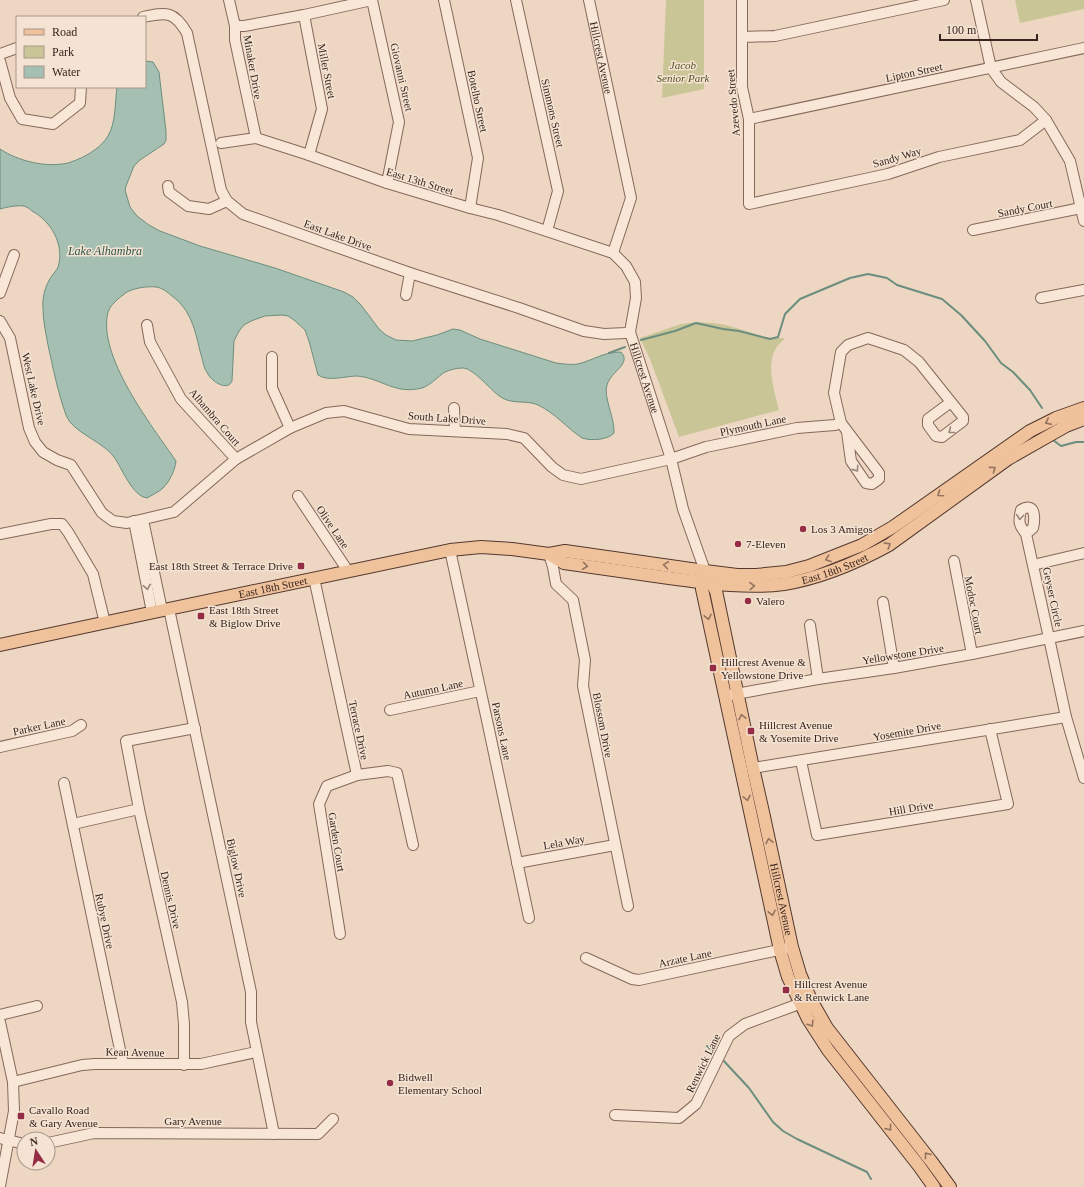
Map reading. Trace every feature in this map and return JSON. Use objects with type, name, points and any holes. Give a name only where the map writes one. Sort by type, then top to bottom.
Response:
[{"type":"main road","name":"East 18th Street","points":[[707,579],[786,572],[809,566],[862,546],[892,527],[1030,431],[1056,418],[1084,408]]},
{"type":"main road","name":"East 18th Street","points":[[0,645],[450,550],[480,547],[512,549],[548,554],[564,563],[707,579],[742,586],[784,584],[812,578],[837,570],[889,545],[1008,459],[1066,426],[1084,419]]},
{"type":"main road","name":"Hillcrest Avenue","points":[[786,949],[764,812],[753,768],[716,591],[707,579],[702,589],[725,696],[786,949],[800,974],[808,1019],[828,1050],[934,1187]]},
{"type":"main road","name":"Hillcrest Avenue","points":[[806,1002],[950,1187]]},
{"type":"street","name":"Minaker Drive","points":[[229,0],[235,26],[235,40],[256,138]]},
{"type":"street","points":[[235,26],[244,26],[304,15],[372,0]]},
{"type":"street","name":"Giovanni Street","points":[[372,0],[399,122],[387,184]]},
{"type":"street","name":"Botelho Street","points":[[444,0],[478,158],[470,208]]},
{"type":"street","name":"Simmons Street","points":[[516,0],[558,191],[547,231]]},
{"type":"street","name":"Hillcrest Avenue","points":[[589,0],[631,198],[614,253],[626,266],[635,282],[636,298],[630,332],[671,459],[683,509],[707,579]]},
{"type":"street","name":"Azevedo Street","points":[[742,0],[742,87],[749,120],[749,204]]},
{"type":"street","points":[[742,37],[775,36],[944,0]]},
{"type":"street","points":[[976,0],[991,68],[1001,82],[1034,107],[1046,120],[1070,161],[1084,221]]},
{"type":"street","name":"East Lake Drive","points":[[146,16],[155,14],[166,14],[175,17],[187,33],[221,190],[227,201],[243,214],[410,273],[519,308],[584,331],[604,334],[630,332]]},
{"type":"street","name":"Miller Street","points":[[304,15],[322,109],[309,155]]},
{"type":"street","points":[[0,54],[16,48]]},
{"type":"street","name":"Lipton Street","points":[[749,120],[1084,48]]},
{"type":"street","points":[[0,60],[10,98],[22,119],[53,124],[80,103],[80,88]]},
{"type":"street","name":"Sandy Way","points":[[749,204],[888,174],[939,158],[1020,140],[1046,120]]},
{"type":"street","name":"East 13th Street","points":[[221,143],[256,138],[309,155],[387,184],[470,208],[498,214],[614,253]]},
{"type":"street","points":[[168,186],[169,192],[188,206],[209,209],[227,201]]},
{"type":"street","name":"Sandy Court","points":[[973,230],[1081,208]]},
{"type":"street","points":[[0,294],[14,255]]},
{"type":"street","points":[[406,296],[410,273]]},
{"type":"street","points":[[1041,298],[1084,290]]},
{"type":"street","name":"West Lake Drive","points":[[0,321],[10,338],[29,428],[35,442],[43,452],[57,460],[71,465],[102,513],[113,521],[127,523],[139,521]]},
{"type":"street","name":"Alhambra Court","points":[[146,326],[150,342],[181,399],[236,459]]},
{"type":"street","points":[[847,432],[851,461],[866,483],[872,484],[879,479],[879,473],[841,423],[834,393],[841,352],[848,345],[868,338],[904,350],[919,362],[951,402]]},
{"type":"street","points":[[272,357],[272,388],[290,428]]},
{"type":"street","points":[[454,408],[455,431]]},
{"type":"street","name":"South Lake Drive","points":[[139,521],[174,512],[236,459],[290,428],[326,413],[344,411],[409,430],[507,434],[524,438],[552,467],[563,475],[581,479],[671,459]]},
{"type":"street","name":"Plymouth Lane","points":[[671,459],[706,447],[797,428],[841,423]]},
{"type":"street","name":"Olive Lane","points":[[298,496],[348,571]]},
{"type":"street","name":"Biglow Drive","points":[[139,521],[161,610],[195,728],[251,992],[251,1022],[274,1134]]},
{"type":"street","points":[[0,534],[51,524],[62,524],[93,574],[105,623]]},
{"type":"street","points":[[1026,534],[1033,564]]},
{"type":"street","name":"Parsons Lane","points":[[450,550],[529,918]]},
{"type":"street","name":"Geyser Circle","points":[[1084,553],[1033,564],[1066,718],[1084,778]]},
{"type":"street","name":"Blossom Drive","points":[[548,554],[554,567],[556,584],[573,600],[585,660],[583,686],[628,906]]},
{"type":"street","name":"Modoc Court","points":[[954,561],[972,654]]},
{"type":"street","name":"Terrace Drive","points":[[314,578],[357,775],[388,771],[397,773],[413,845]]},
{"type":"street","points":[[883,602],[894,668]]},
{"type":"street","points":[[810,625],[818,679]]},
{"type":"street","name":"Yellowstone Drive","points":[[725,696],[972,654],[1084,631]]},
{"type":"street","name":"Autumn Lane","points":[[390,710],[480,691]]},
{"type":"street","name":"Yosemite Drive","points":[[753,768],[1066,718]]},
{"type":"street","name":"Parker Lane","points":[[0,747],[72,732],[81,725]]},
{"type":"street","name":"Dennis Drive","points":[[184,1065],[184,1024],[182,1002],[139,809],[126,741],[195,728]]},
{"type":"street","name":"Hill Drive","points":[[801,761],[817,835],[1008,804],[990,729]]},
{"type":"street","name":"Garden Court","points":[[340,934],[319,804],[327,786],[357,775]]},
{"type":"street","name":"Rubye Drive","points":[[64,783],[123,1064]]},
{"type":"street","points":[[73,824],[139,809]]},
{"type":"street","name":"Lela Way","points":[[517,863],[615,845]]},
{"type":"street","name":"Arzate Lane","points":[[586,958],[632,979],[639,980],[786,949]]},
{"type":"street","name":"Renwick Lane","points":[[615,1115],[679,1118],[696,1104],[729,1036],[745,1024],[806,1002]]},
{"type":"street","points":[[0,1015],[37,1006]]},
{"type":"street","points":[[0,1022],[13,1082],[14,1111],[5,1140],[0,1186]]},
{"type":"street","name":"Kean Avenue","points":[[13,1082],[82,1065],[201,1064],[256,1052]]},
{"type":"street","name":"Gary Avenue","points":[[56,1141],[94,1133],[318,1134],[333,1119]]},
{"type":"street","points":[[5,1140],[16,1142]]},
{"type":"green space","name":"Jacob Senior Park","points":[[666,0],[704,0],[704,89],[662,98]]},
{"type":"green space","points":[[1015,0],[1084,0],[1084,9],[1020,23]]},
{"type":"green space","points":[[698,322],[726,325],[769,338],[785,338],[776,348],[771,364],[772,380],[779,410],[679,437],[650,359],[640,338],[681,324]]},
{"type":"water","name":"Lake Alhambra","points":[[146,61],[153,62],[159,72],[166,140],[164,144],[140,160],[134,166],[126,186],[125,190],[130,207],[137,216],[160,231],[200,246],[275,268],[344,292],[353,297],[361,305],[379,329],[386,335],[396,340],[412,341],[437,335],[453,329],[460,330],[480,339],[556,363],[567,364],[578,364],[604,355],[621,352],[624,356],[624,360],[609,380],[606,390],[613,421],[614,433],[608,437],[599,439],[582,438],[544,408],[533,403],[513,401],[503,398],[471,371],[462,368],[447,371],[425,387],[412,390],[396,388],[366,377],[322,377],[318,375],[305,330],[288,316],[282,315],[265,316],[251,321],[244,325],[239,331],[234,341],[232,381],[230,384],[225,386],[217,383],[211,378],[205,369],[194,328],[184,308],[163,289],[156,287],[145,287],[133,289],[127,292],[113,304],[108,312],[107,330],[111,349],[118,369],[129,390],[176,461],[175,468],[166,485],[147,498],[142,496],[132,487],[114,457],[102,446],[75,427],[66,415],[48,345],[43,314],[43,300],[46,288],[58,267],[60,259],[60,250],[55,234],[39,215],[27,207],[18,206],[0,209],[0,149],[15,157],[32,162],[51,165],[68,163],[90,153],[103,143],[111,131],[114,118],[117,88],[146,88]]},
{"type":"waterway","points":[[641,340],[675,331],[696,323],[739,331],[770,339],[778,337],[785,314],[800,299],[850,278],[868,274],[887,278],[897,285],[942,299],[961,315],[985,341],[1001,363],[1013,372],[1030,390],[1042,408]]},
{"type":"waterway","points":[[609,353],[625,347]]},
{"type":"waterway","points":[[1053,440],[1061,446],[1076,442],[1084,442]]},
{"type":"waterway","points":[[707,1046],[717,1055]]},
{"type":"waterway","points":[[722,1059],[749,1088],[773,1122],[783,1131],[867,1172],[871,1179]]},
{"type":"place","name":"Los 3 Amigos","points":[[803,529]]},
{"type":"place","name":"7-Eleven","points":[[738,544]]},
{"type":"place","name":"East 18th Street & Terrace Drive","points":[[301,566]]},
{"type":"place","name":"Valero","points":[[748,601]]},
{"type":"place","name":"East 18th Street & Biglow Drive","points":[[201,616]]},
{"type":"place","name":"Hillcrest Avenue & Yellowstone Drive","points":[[713,668]]},
{"type":"place","name":"Hillcrest Avenue & Yosemite Drive","points":[[751,731]]},
{"type":"place","name":"Hillcrest Avenue & Renwick Lane","points":[[786,990]]},
{"type":"place","name":"Bidwell Elementary School","points":[[390,1083]]},
{"type":"place","name":"Cavallo Road & Gary Avenue","points":[[21,1116]]}]
